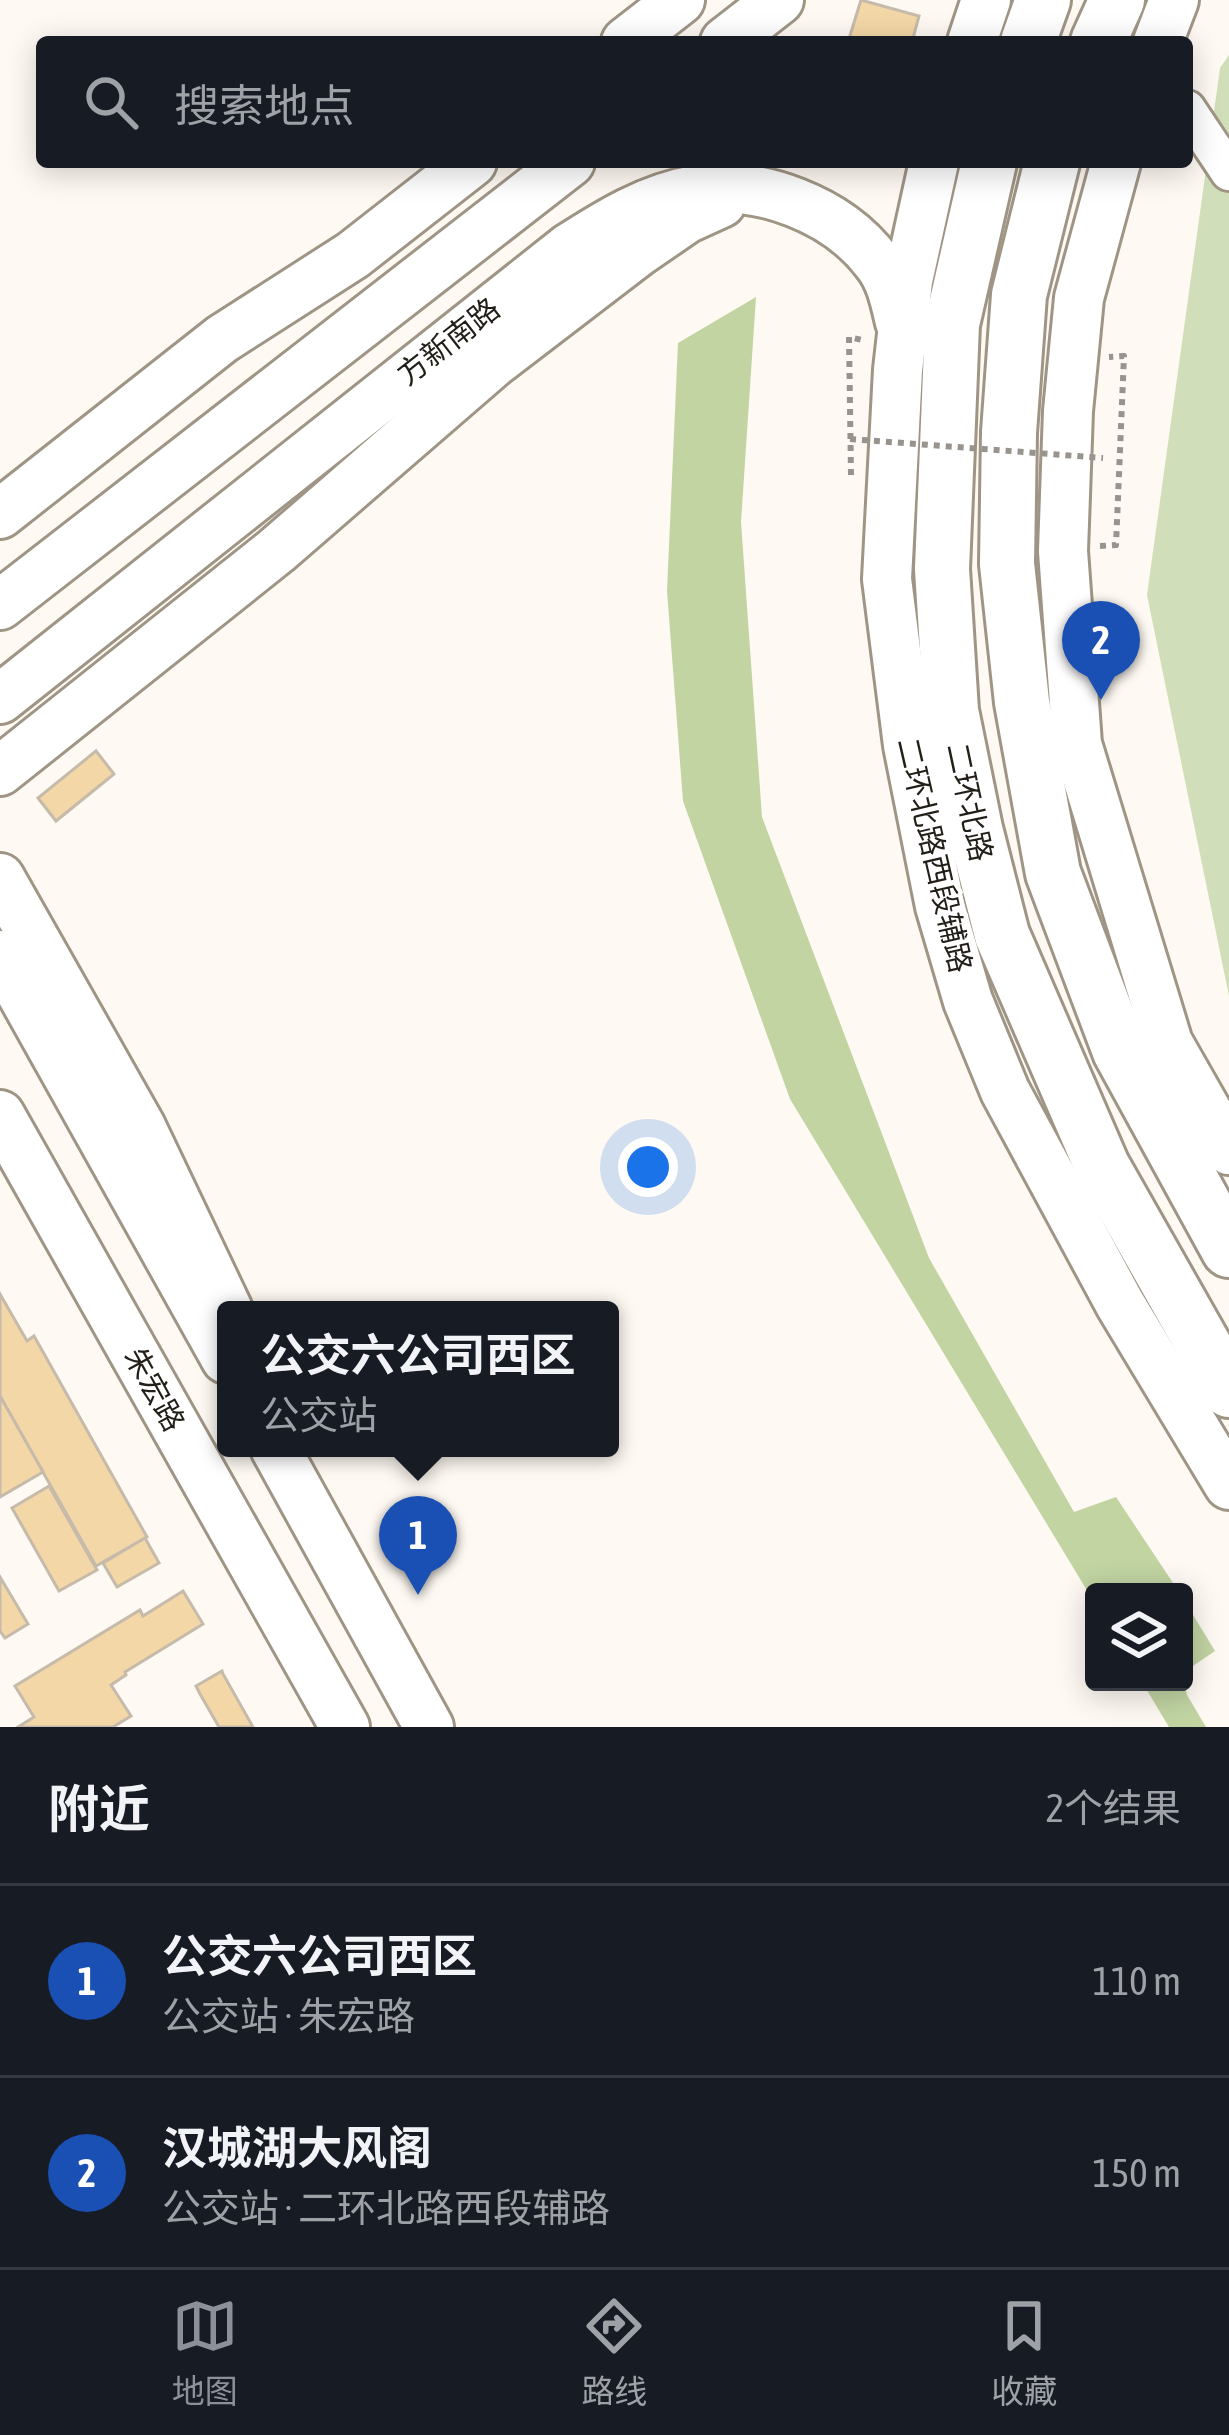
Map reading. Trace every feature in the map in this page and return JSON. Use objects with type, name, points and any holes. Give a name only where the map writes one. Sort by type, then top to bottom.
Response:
[{"type":"highway","points":[[1030,36],[1043,0]]},
{"type":"highway","points":[[1101,36],[1117,0]]},
{"type":"highway","name":"二环北路","points":[[988,168],[952,324],[942,569],[950,710],[1002,934],[1102,1166],[1229,1390]]},
{"type":"highway","points":[[1051,168],[1019,295],[1009,432],[1007,563],[1022,703],[1052,872],[1120,1051],[1229,1250]]},
{"type":"main road","points":[[634,36],[680,0]]},
{"type":"main road","points":[[733,36],[779,0]]},
{"type":"main road","points":[[974,36],[986,0]]},
{"type":"main road","points":[[1160,36],[1174,0]]},
{"type":"main road","points":[[0,514],[222,339],[353,255],[464,168]]},
{"type":"main road","points":[[0,605],[562,168]]},
{"type":"main road","name":"二环北路西段辅路","points":[[933,168],[908,281],[902,334],[887,579],[908,745],[940,906],[968,1001],[1005,1091],[1120,1304],[1229,1485]]},
{"type":"main road","points":[[1114,168],[1079,298],[1068,411],[1063,545],[1077,743],[1168,1043],[1229,1150]]},
{"type":"main road","name":"方新南路","points":[[0,699],[403,376],[601,227],[659,199],[730,187],[794,202],[855,238],[879,264],[894,294],[902,334]]},
{"type":"main road","points":[[0,771],[291,538],[493,363],[638,252],[686,219],[725,201],[794,202]]},
{"type":"main road","points":[[0,878],[141,1127],[224,1301]]},
{"type":"main road","points":[[0,955],[217,1344]]},
{"type":"main road","name":"朱宏路","points":[[0,1114],[345,1727]]},
{"type":"main road","points":[[285,1458],[429,1727]]},
{"type":"lane","points":[[1193,118],[1229,172]]},
{"type":"path","points":[[862,360],[862,337],[849,337],[850,439],[1103,458],[1104,438]]},
{"type":"path","points":[[1063,545],[1116,545],[1124,356],[1108,357],[1107,377]]},
{"type":"green space","points":[[1229,55],[1229,996],[1147,595],[1220,68]]},
{"type":"green space","points":[[756,297],[741,522],[762,817],[929,1258],[1074,1512],[1116,1497],[1173,1583],[1085,1583],[1085,1587],[790,1099],[683,801],[667,591],[678,343]]},
{"type":"green space","points":[[1193,1615],[1215,1651],[1193,1666]]},
{"type":"green space","points":[[1147,1691],[1186,1691],[1206,1727],[1169,1727]]},
{"type":"building","points":[[861,0],[919,16],[914,36],[850,36]]},
{"type":"building","points":[[96,751],[114,774],[56,821],[38,798]]},
{"type":"building","points":[[0,1294],[27,1341],[34,1336],[147,1537],[96,1566],[0,1396]]},
{"type":"building","points":[[0,1396],[43,1472],[0,1497]]},
{"type":"building","points":[[49,1486],[97,1570],[59,1591],[12,1508]]},
{"type":"building","points":[[145,1538],[159,1563],[117,1587],[103,1563]]},
{"type":"building","points":[[0,1577],[28,1624],[5,1638],[0,1631]]},
{"type":"building","points":[[183,1591],[203,1624],[111,1685],[131,1716],[113,1727],[18,1727],[34,1717],[15,1686],[140,1610],[143,1616]]},
{"type":"building","points":[[222,1671],[253,1727],[219,1727],[200,1694],[196,1686]]},
{"type":"place","name":"汉城湖大风阁","points":[[1101,700]]},
{"type":"place","name":"公交六公司西区","points":[[418,1595]]}]
